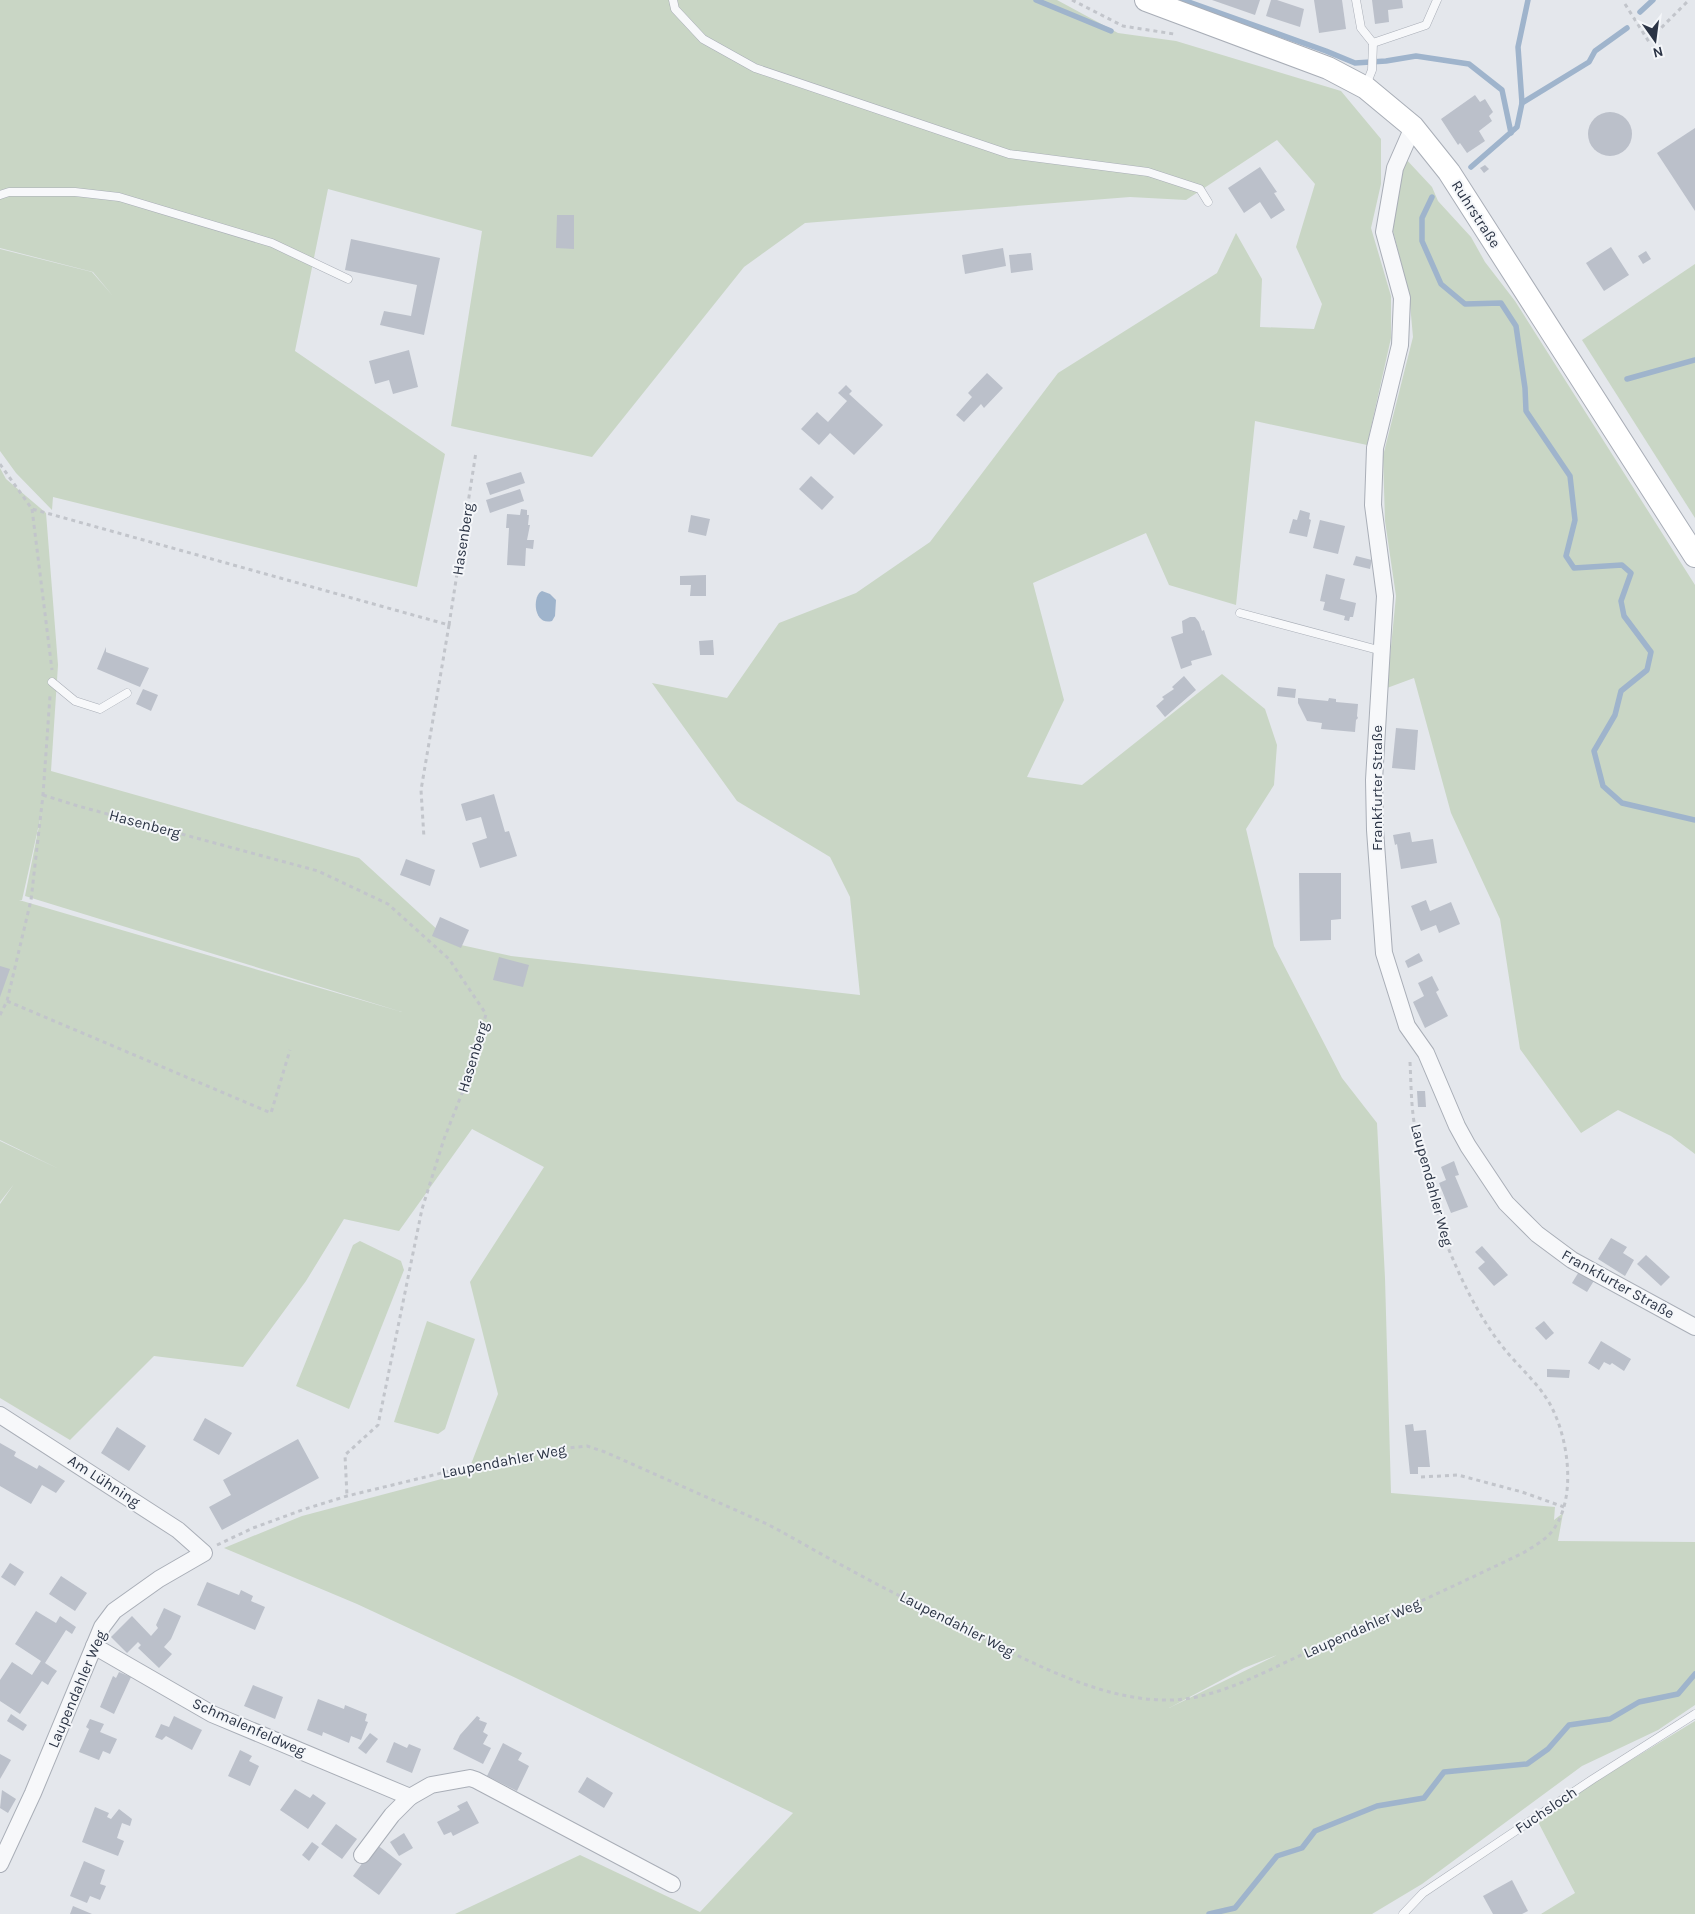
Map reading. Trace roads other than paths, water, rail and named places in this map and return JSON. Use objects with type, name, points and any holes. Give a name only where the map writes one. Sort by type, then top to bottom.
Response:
[{"type":"main road","name":"Ruhrstraße","points":[[1146,0],[1328,68],[1369,79],[1449,172],[1695,556]]},
{"type":"street","name":"Frankfurter Straße","points":[[1413,128],[1395,168],[1384,232],[1402,298],[1400,345],[1375,448],[1373,505],[1385,596],[1375,746],[1375,830],[1384,953],[1407,1026],[1426,1053],[1457,1126],[1501,1197],[1520,1218],[1554,1248],[1572,1260],[1695,1327]]},
{"type":"street","name":"Am Lühning","points":[[0,1415],[178,1530],[204,1553]]},
{"type":"street","name":"Laupendahler Weg","points":[[0,1864],[33,1793],[102,1627],[114,1611],[159,1579],[204,1553]]},
{"type":"street","name":"Schmalenfeldweg","points":[[94,1646],[212,1714],[410,1797]]},
{"type":"street","points":[[362,1855],[392,1816],[410,1797],[432,1785],[470,1778],[672,1884]]},
{"type":"lane","points":[[674,0],[675,9],[703,39],[755,68],[1008,154],[1148,172],[1200,189],[1208,202]]},
{"type":"lane","points":[[1356,0],[1361,28],[1373,43],[1369,79]]},
{"type":"lane","points":[[1373,43],[1426,25],[1437,0]]},
{"type":"lane","points":[[0,195],[10,192],[75,192],[119,197],[272,243],[348,279]]},
{"type":"lane","points":[[1240,613],[1382,652]]},
{"type":"lane","points":[[52,682],[75,700],[100,709],[127,693]]},
{"type":"lane","name":"Fuchsloch","points":[[1403,1914],[1423,1892],[1695,1714]]},
{"type":"water","points":[[542,591],[550,594],[556,600],[555,616],[552,621],[541,619],[536,609],[537,598]]},
{"type":"waterway","points":[[1036,0],[1111,31]]},
{"type":"waterway","points":[[1183,0],[1355,63],[1386,61],[1416,56],[1469,64],[1502,90],[1511,133]]},
{"type":"waterway","points":[[1471,167],[1517,127],[1522,103],[1518,47],[1528,0]]},
{"type":"waterway","points":[[1640,12],[1653,0]]},
{"type":"waterway","points":[[1522,103],[1589,62],[1595,51],[1627,28]]},
{"type":"waterway","points":[[1432,197],[1422,218],[1422,241],[1441,284],[1465,304],[1501,303],[1516,326],[1525,388],[1526,411],[1570,476],[1575,520],[1566,556],[1574,568],[1622,565],[1631,573],[1621,601],[1624,616],[1651,652],[1647,670],[1621,691],[1615,715],[1594,751],[1603,786],[1622,803],[1695,820]]},
{"type":"waterway","points":[[1627,379],[1695,360]]},
{"type":"waterway","points":[[1209,1914],[1235,1908],[1277,1856],[1302,1848],[1315,1831],[1377,1806],[1424,1798],[1444,1772],[1527,1764],[1548,1749],[1569,1725],[1610,1719],[1639,1702],[1678,1694],[1695,1674]]}]
